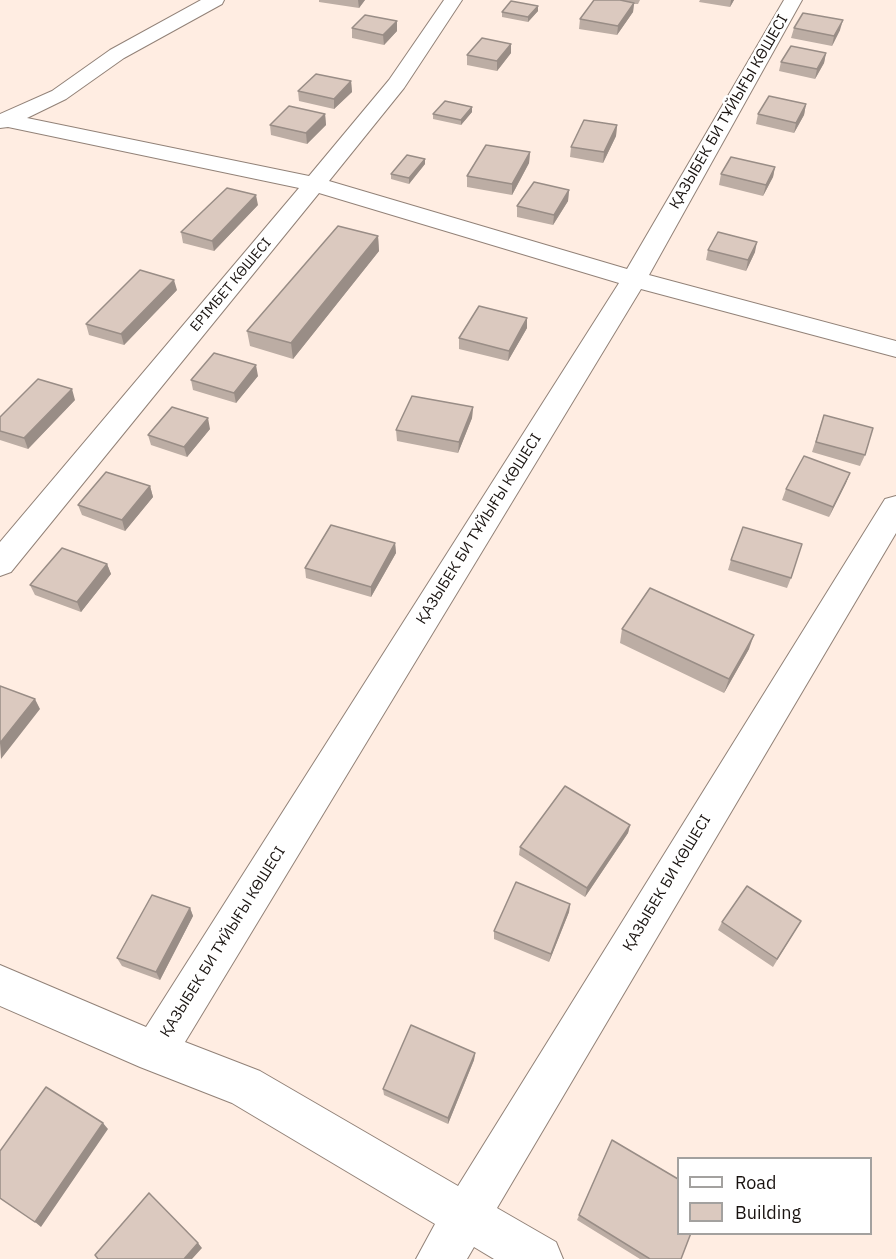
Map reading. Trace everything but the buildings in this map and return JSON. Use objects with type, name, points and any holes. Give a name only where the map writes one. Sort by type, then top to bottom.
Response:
[{"type":"street","points":[[3,121],[59,95],[117,54],[215,0]]},
{"type":"street","name":"ЕРІМБЕТ КӨШЕСІ","points":[[0,564],[397,84],[453,0]]},
{"type":"street","name":"ҚАЗЫБЕК БИ ТҰЙЫҒЫ КӨШЕСІ","points":[[155,1052],[634,279],[793,0]]},
{"type":"street","points":[[3,121],[314,184],[634,279],[896,349]]},
{"type":"street","name":"ҚАЗЫБЕК БИ КӨШЕСІ","points":[[440,1259],[896,507]]},
{"type":"street","points":[[0,985],[155,1052],[245,1086],[539,1259]]}]
